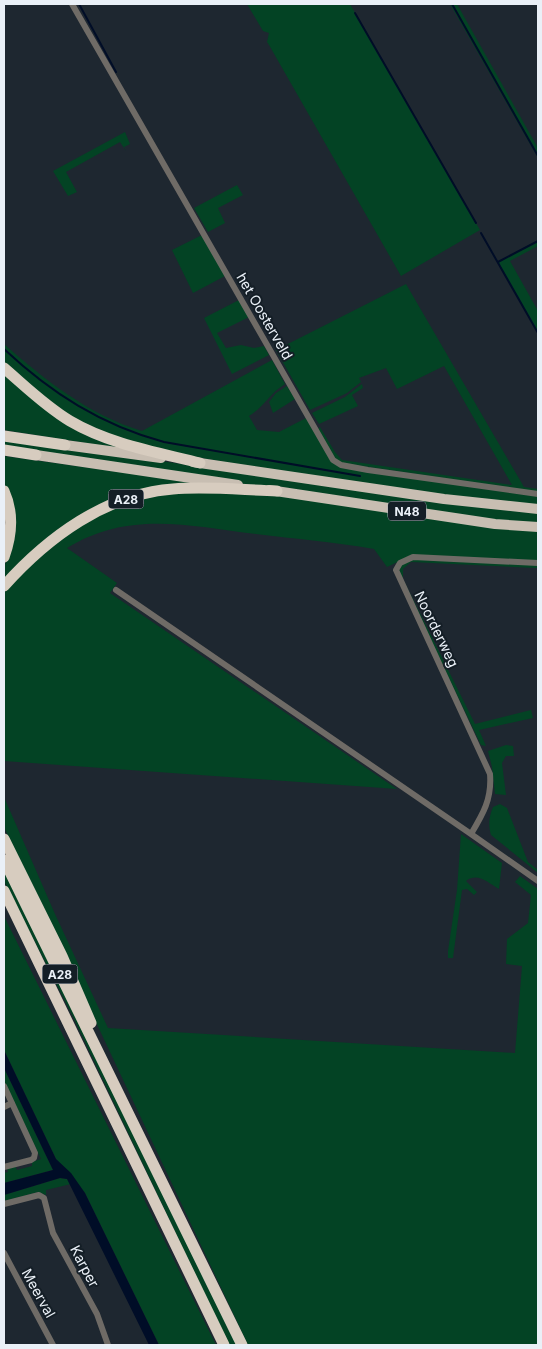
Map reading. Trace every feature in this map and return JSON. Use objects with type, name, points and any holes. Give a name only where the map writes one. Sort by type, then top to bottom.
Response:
[{"type":"highway","name":"N48","points":[[4,368],[46,404],[79,426],[122,443],[200,463]]},
{"type":"highway","name":"N48","points":[[4,436],[444,500],[538,509]]},
{"type":"highway","name":"N48","points":[[4,450],[486,523],[538,527]]},
{"type":"highway","name":"A28","points":[[4,586],[35,555],[61,534],[95,512],[117,502],[172,489],[277,491]]},
{"type":"highway","points":[[4,491],[12,526],[4,557]]},
{"type":"highway","name":"A28","points":[[4,839],[82,1000],[116,1088]]},
{"type":"highway","name":"A28","points":[[4,860],[242,1345]]},
{"type":"highway","name":"A28","points":[[4,891],[224,1345]]},
{"type":"highway","name":"A28","points":[[4,903],[30,945]]},
{"type":"street","name":"het Oosterveld","points":[[72,4],[333,460],[341,465],[368,470],[538,494]]},
{"type":"street","name":"Noorderweg","points":[[471,834],[488,803],[491,790],[490,774],[483,754],[397,576],[397,567],[402,561],[413,557],[538,563]]},
{"type":"street","points":[[116,590],[538,882]]},
{"type":"street","points":[[4,1086],[35,1153],[34,1158],[4,1166]]},
{"type":"street","points":[[4,1107],[12,1103]]},
{"type":"street","name":"Karper","points":[[4,1204],[39,1195],[44,1198],[53,1233],[97,1314],[108,1345]]},
{"type":"street","name":"Meerval","points":[[4,1253],[53,1345]]},
{"type":"green space","points":[[247,4],[350,4],[480,230],[401,276],[267,42],[269,33],[263,31]]},
{"type":"green space","points":[[450,4],[457,4],[538,148],[538,158]]},
{"type":"green space","points":[[125,132],[130,144],[124,147],[126,151],[120,142],[66,172],[77,192],[68,196],[53,171]]},
{"type":"green space","points":[[237,185],[243,195],[218,208],[225,223],[208,232],[194,208]]},
{"type":"green space","points":[[202,235],[225,276],[193,293],[172,250]]},
{"type":"green space","points":[[538,240],[538,246],[510,261],[538,311],[538,333],[498,262]]},
{"type":"green space","points":[[406,284],[524,487],[538,489],[538,492],[342,463],[336,460],[318,429],[320,427],[342,460],[512,485],[444,366],[397,389],[386,368],[359,378],[361,382],[347,393],[310,410],[276,350]]},
{"type":"green space","points":[[239,300],[249,317],[217,333],[226,348],[241,345],[254,348],[264,346],[269,355],[232,374],[204,318]]},
{"type":"green space","points":[[4,344],[35,371],[68,395],[104,416],[142,431],[272,360],[285,384],[249,416],[257,430],[279,432],[306,418],[336,464],[538,495],[538,507],[452,497],[226,462],[170,452],[115,437],[89,427],[66,414],[4,364]]},
{"type":"green space","points":[[4,372],[36,400],[142,452],[4,430]]},
{"type":"green space","points":[[362,384],[363,388],[352,395],[358,406],[319,424],[312,413],[345,397]]},
{"type":"green space","points":[[287,386],[295,399],[273,413],[269,402],[276,393]]},
{"type":"green space","points":[[4,441],[121,455],[334,487],[538,511],[538,524],[498,521],[4,449]]},
{"type":"green space","points":[[4,456],[213,484],[118,498],[4,579],[4,566],[8,558]]},
{"type":"green space","points":[[178,491],[278,496],[538,531],[538,562],[408,557],[387,567],[374,549],[207,527],[160,524],[136,525],[113,529],[90,536],[67,548],[117,583],[110,593],[397,789],[4,761],[4,593],[45,552],[61,539],[94,518],[112,509]]},
{"type":"green space","points":[[410,559],[538,565],[538,568],[535,568],[411,562],[403,569],[403,579],[475,724],[531,710],[533,718],[479,730],[486,746],[481,745],[401,578],[399,571],[402,564]]},
{"type":"green space","points":[[506,745],[513,746],[514,756],[506,756],[502,763],[506,795],[495,794],[488,751]]},
{"type":"green space","points":[[4,797],[55,914],[108,1028],[515,1053],[522,966],[506,964],[507,939],[528,923],[531,895],[515,882],[520,876],[538,889],[538,1345],[248,1345],[4,827]]},
{"type":"green space","points":[[500,804],[507,808],[528,862],[538,870],[538,873],[491,835],[489,824],[493,807]]},
{"type":"green space","points":[[461,834],[502,863],[499,889],[479,878],[466,881],[477,892],[474,895],[467,889],[462,890],[453,958],[448,958],[457,890]]},
{"type":"green space","points":[[4,870],[239,1345],[229,1345],[73,1017],[4,881]]},
{"type":"green space","points":[[4,916],[216,1345],[159,1345],[85,1193],[56,1159],[4,1050]]},
{"type":"green space","points":[[4,1068],[53,1170],[4,1183],[4,1173],[8,1172],[7,1168],[15,1166],[17,1170],[32,1166],[32,1162],[41,1159],[4,1081]]},
{"type":"green space","points":[[60,1178],[67,1179],[71,1184],[46,1190],[46,1195],[38,1192],[4,1201],[4,1195]]},
{"type":"water","points":[[4,1050],[56,1159],[71,1173],[85,1193],[159,1345],[149,1345],[67,1179],[60,1178],[4,1195],[4,1183],[53,1170],[4,1068]]},
{"type":"waterway","points":[[79,4],[116,72]]},
{"type":"waterway","points":[[452,4],[538,156]]},
{"type":"waterway","points":[[355,13],[476,223]]},
{"type":"waterway","points":[[481,233],[538,333]]},
{"type":"waterway","points":[[498,262],[538,241]]},
{"type":"waterway","points":[[4,349],[40,380],[78,406],[98,417],[141,435],[164,442],[360,476]]}]
